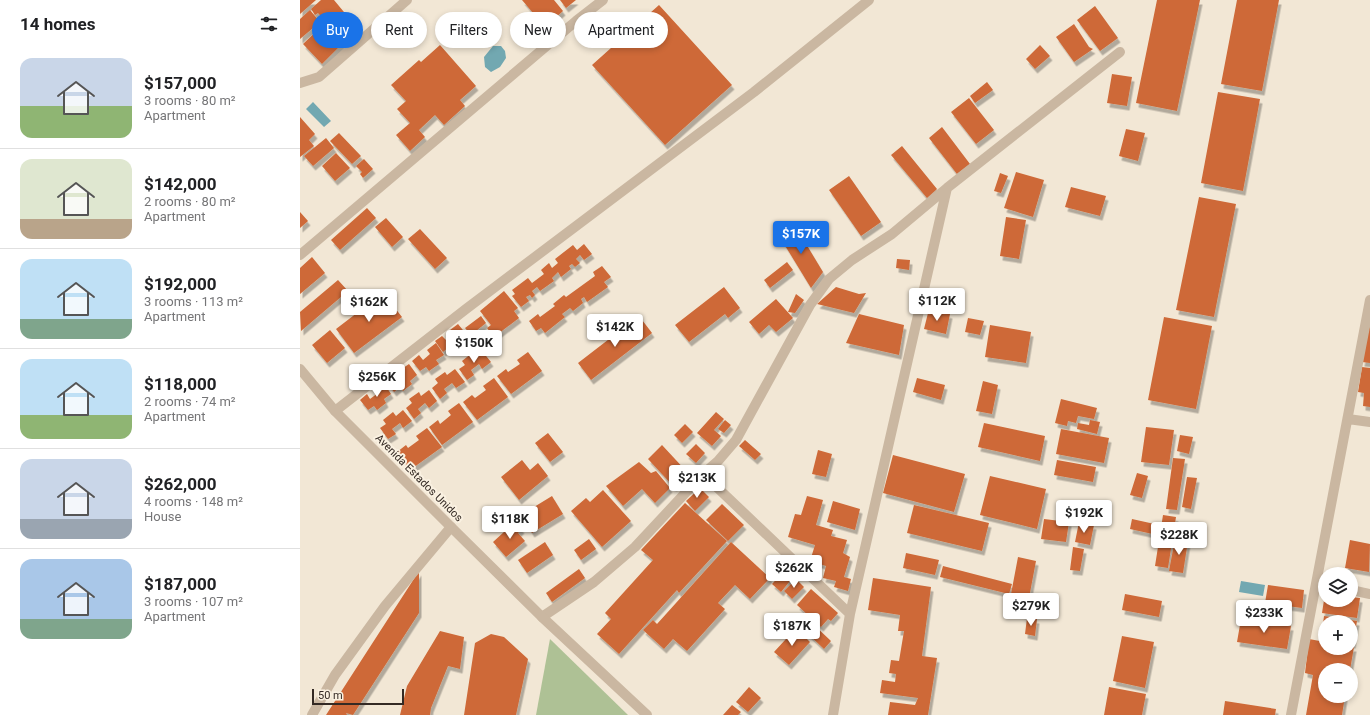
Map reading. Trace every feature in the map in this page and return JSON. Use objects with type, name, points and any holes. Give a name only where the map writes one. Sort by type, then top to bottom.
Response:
[{"type":"street","points":[[300,83],[320,77],[407,0]]},
{"type":"street","points":[[300,255],[576,21],[603,0]]},
{"type":"street","points":[[335,411],[466,308],[754,92],[869,0]]},
{"type":"street","points":[[542,617],[594,582],[635,547],[703,474],[718,461],[736,440],[810,305],[829,279],[852,260],[892,234],[947,188],[1120,52]]},
{"type":"street","points":[[833,715],[850,614],[947,188]]},
{"type":"street","points":[[1324,567],[1348,420],[1369,318],[1370,300]]},
{"type":"street","name":"Avenida Estados Unidos","points":[[300,369],[335,411],[451,527],[542,617],[647,715]]},
{"type":"street","points":[[1348,420],[1370,422]]},
{"type":"street","points":[[703,474],[850,614]]},
{"type":"street","points":[[312,715],[335,675],[385,606],[451,527]]},
{"type":"street","points":[[1358,591],[1370,594]]},
{"type":"street","points":[[1291,715],[1318,597]]},
{"type":"green space","points":[[550,639],[628,715],[536,715]]},
{"type":"water","points":[[502,47],[505,51],[506,58],[500,67],[491,72],[485,67],[484,57],[491,48]]},
{"type":"water","points":[[313,102],[331,121],[324,127],[306,109]]},
{"type":"water","points":[[1241,581],[1265,585],[1263,596],[1239,592]]},
{"type":"building","points":[[300,0],[316,0],[300,14]]},
{"type":"building","points":[[321,0],[334,0],[344,12],[313,12],[311,9]]},
{"type":"building","points":[[522,0],[554,0],[563,11],[562,12],[532,12]]},
{"type":"building","points":[[560,0],[576,0],[566,8]]},
{"type":"building","points":[[1157,0],[1200,0],[1177,111],[1136,103]]},
{"type":"building","points":[[1237,0],[1279,0],[1262,91],[1221,84]]},
{"type":"building","points":[[659,5],[665,12],[651,12]]},
{"type":"building","points":[[1095,6],[1118,38],[1100,51],[1077,20]]},
{"type":"building","points":[[310,10],[312,12],[312,29],[300,39],[300,19]]},
{"type":"building","points":[[668,15],[732,85],[665,145],[592,65],[611,48],[668,48]]},
{"type":"building","points":[[1074,24],[1089,47],[1093,49],[1074,62],[1056,37]]},
{"type":"building","points":[[312,35],[312,48],[338,48],[322,64],[303,44]]},
{"type":"building","points":[[1040,45],[1050,56],[1035,69],[1026,59]]},
{"type":"building","points":[[437,48],[443,48],[476,86],[460,100],[465,106],[444,125],[435,115],[419,130],[425,137],[410,151],[396,135],[410,123],[397,109],[406,101],[391,85],[419,60],[421,62]]},
{"type":"building","points":[[1112,74],[1132,77],[1127,106],[1107,103]]},
{"type":"building","points":[[987,82],[993,90],[975,103],[970,96]]},
{"type":"building","points":[[1218,92],[1260,99],[1243,191],[1201,183]]},
{"type":"building","points":[[969,98],[994,130],[976,144],[951,112]]},
{"type":"building","points":[[300,117],[315,134],[309,140],[314,146],[300,157]]},
{"type":"building","points":[[942,127],[970,164],[957,174],[929,138]]},
{"type":"building","points":[[1126,129],[1145,133],[1138,161],[1119,156]]},
{"type":"building","points":[[339,133],[361,156],[352,164],[330,141]]},
{"type":"building","points":[[326,138],[334,148],[313,166],[304,156]]},
{"type":"building","points":[[902,146],[937,189],[927,198],[891,155]]},
{"type":"building","points":[[336,153],[350,168],[335,181],[322,166]]},
{"type":"building","points":[[364,159],[373,169],[363,178],[360,174],[362,172],[356,166]]},
{"type":"building","points":[[1016,172],[1044,180],[1033,217],[1004,208]]},
{"type":"building","points":[[1000,173],[1008,176],[1001,193],[994,191]]},
{"type":"building","points":[[849,176],[881,222],[861,236],[829,190]]},
{"type":"building","points":[[1071,187],[1106,196],[1100,216],[1065,207]]},
{"type":"building","points":[[1199,197],[1236,204],[1214,317],[1176,310]]},
{"type":"building","points":[[367,208],[376,218],[340,250],[331,240]]},
{"type":"building","points":[[300,212],[308,221],[300,228]]},
{"type":"building","points":[[1006,217],[1026,220],[1019,259],[1000,256]]},
{"type":"building","points":[[386,218],[403,237],[392,247],[375,227]]},
{"type":"building","points":[[794,224],[823,272],[811,288],[778,234]]},
{"type":"building","points":[[420,229],[447,258],[435,269],[408,239]]},
{"type":"building","points":[[584,244],[592,254],[584,260],[580,255],[576,259],[580,263],[575,267],[572,264],[569,266],[571,269],[561,277],[558,272],[552,278],[554,281],[540,291],[537,287],[532,291],[535,295],[532,298],[530,295],[526,297],[529,301],[521,307],[512,296],[515,294],[512,290],[528,278],[532,283],[544,274],[541,270],[549,263],[552,268],[558,263],[555,259],[573,245],[577,250]]},
{"type":"building","points":[[312,257],[325,273],[300,294],[300,268]]},
{"type":"building","points":[[897,259],[910,260],[909,270],[896,268]]},
{"type":"building","points":[[787,262],[793,270],[770,288],[764,280]]},
{"type":"building","points":[[602,266],[611,277],[604,282],[608,287],[587,302],[584,297],[581,299],[583,303],[573,311],[570,308],[562,314],[565,317],[545,333],[541,328],[536,331],[529,321],[538,314],[540,317],[555,306],[553,304],[564,295],[566,297],[595,276],[593,272]]},
{"type":"building","points":[[338,280],[348,291],[301,331],[300,312]]},
{"type":"building","points":[[724,287],[740,308],[728,318],[725,314],[689,342],[675,325]]},
{"type":"building","points":[[836,287],[859,294],[866,293],[854,313],[817,304]]},
{"type":"building","points":[[504,291],[518,308],[514,311],[519,318],[494,337],[487,328],[491,325],[480,311]]},
{"type":"building","points":[[383,293],[402,317],[354,353],[336,329]]},
{"type":"building","points":[[796,294],[804,300],[795,313],[788,312]]},
{"type":"building","points":[[776,299],[793,318],[776,332],[769,325],[759,334],[749,322]]},
{"type":"building","points":[[929,309],[950,314],[946,334],[924,329]]},
{"type":"building","points":[[859,314],[904,325],[899,355],[846,343]]},
{"type":"building","points":[[481,316],[486,323],[471,335],[465,328]]},
{"type":"building","points":[[639,316],[652,333],[591,380],[578,363]]},
{"type":"building","points":[[1164,317],[1212,326],[1196,409],[1148,400]]},
{"type":"building","points":[[968,318],[984,321],[980,335],[965,332]]},
{"type":"building","points":[[458,324],[467,335],[459,341],[462,344],[452,351],[449,347],[443,352],[435,341],[442,336],[446,340],[453,335],[450,330]]},
{"type":"building","points":[[1370,324],[1370,363],[1362,362]]},
{"type":"building","points":[[990,325],[1031,332],[1026,363],[985,357]]},
{"type":"building","points":[[330,330],[345,348],[327,363],[312,345]]},
{"type":"building","points":[[436,343],[444,355],[436,360],[439,364],[429,371],[426,367],[420,371],[412,361],[419,355],[423,360],[430,354],[427,350]]},
{"type":"building","points":[[482,351],[491,362],[482,369],[479,364],[471,370],[474,375],[467,380],[459,369],[465,365],[462,361],[472,353],[474,357]]},
{"type":"building","points":[[528,352],[542,371],[511,394],[497,376],[506,369],[508,372],[520,364],[517,360]]},
{"type":"building","points":[[409,364],[417,375],[410,381],[412,384],[403,391],[400,387],[394,392],[386,381],[393,376],[396,380],[404,375],[400,370]]},
{"type":"building","points":[[1362,367],[1370,368],[1370,407],[1363,406],[1364,393],[1358,392]]},
{"type":"building","points":[[455,369],[465,382],[456,388],[452,383],[444,389],[447,393],[440,399],[432,388],[438,383],[435,379],[445,372],[447,375]]},
{"type":"building","points":[[494,378],[508,397],[477,420],[463,402],[472,395],[475,398],[486,390],[483,386]]},
{"type":"building","points":[[917,378],[945,385],[941,400],[913,392]]},
{"type":"building","points":[[983,381],[998,385],[992,414],[976,411]]},
{"type":"building","points":[[383,382],[391,394],[384,399],[386,403],[377,410],[374,406],[368,410],[360,400],[367,394],[370,399],[378,393],[374,389]]},
{"type":"building","points":[[429,390],[437,401],[429,408],[425,403],[418,409],[421,413],[414,419],[406,408],[412,403],[409,399],[419,392],[421,396]]},
{"type":"building","points":[[1061,399],[1097,408],[1094,419],[1078,416],[1076,423],[1068,421],[1067,426],[1055,423]]},
{"type":"building","points":[[459,403],[473,422],[442,445],[429,427],[438,420],[440,424],[451,415],[448,411]]},
{"type":"building","points":[[403,410],[412,421],[403,428],[400,423],[392,429],[396,434],[388,439],[380,428],[386,424],[383,420],[393,412],[396,416]]},
{"type":"building","points":[[716,412],[724,419],[714,430],[721,436],[712,446],[697,433]]},
{"type":"building","points":[[725,420],[731,425],[724,433],[718,429]]},
{"type":"building","points":[[1090,420],[1100,422],[1097,434],[1077,429],[1078,423],[1089,425]]},
{"type":"building","points":[[984,423],[1045,436],[1040,461],[978,447]]},
{"type":"building","points":[[685,424],[693,432],[682,443],[674,435]]},
{"type":"building","points":[[1146,427],[1174,430],[1169,465],[1141,462]]},
{"type":"building","points":[[427,428],[442,447],[410,470],[397,452],[406,445],[408,448],[419,440],[416,436]]},
{"type":"building","points":[[1061,429],[1109,438],[1104,463],[1056,454]]},
{"type":"building","points":[[548,433],[563,452],[550,462],[535,443]]},
{"type":"building","points":[[1180,435],[1193,437],[1189,454],[1177,451]]},
{"type":"building","points":[[745,440],[761,454],[755,460],[739,446]]},
{"type":"building","points":[[696,444],[705,453],[696,463],[686,454]]},
{"type":"building","points":[[662,445],[688,473],[674,487],[648,459]]},
{"type":"building","points":[[818,450],[832,454],[826,477],[812,474]]},
{"type":"building","points":[[893,455],[965,474],[954,512],[883,493]]},
{"type":"building","points":[[1173,458],[1185,459],[1177,510],[1166,509]]},
{"type":"building","points":[[522,460],[530,470],[538,463],[548,476],[519,500],[501,477]]},
{"type":"building","points":[[1057,460],[1096,467],[1093,482],[1054,475]]},
{"type":"building","points":[[639,462],[651,473],[656,471],[670,488],[655,503],[642,489],[623,506],[606,486]]},
{"type":"building","points":[[1137,473],[1148,476],[1142,498],[1130,495]]},
{"type":"building","points":[[990,476],[1046,489],[1037,529],[980,515]]},
{"type":"building","points":[[1187,477],[1197,478],[1191,509],[1182,507]]},
{"type":"building","points":[[700,488],[709,497],[695,511],[686,501]]},
{"type":"building","points":[[603,490],[631,521],[602,547],[571,511],[586,498],[590,502]]},
{"type":"building","points":[[552,496],[563,514],[532,533],[521,515]]},
{"type":"building","points":[[807,496],[823,500],[816,525],[833,530],[831,536],[847,540],[843,553],[850,557],[844,577],[851,579],[848,591],[834,587],[836,581],[823,578],[826,566],[810,561],[815,545],[788,537],[795,514],[801,515]]},
{"type":"building","points":[[833,501],[860,509],[855,530],[827,522]]},
{"type":"building","points":[[685,503],[727,541],[679,593],[677,590],[619,654],[597,634],[611,619],[605,613],[653,560],[641,550]]},
{"type":"building","points":[[722,504],[744,525],[728,541],[706,520]]},
{"type":"building","points":[[914,505],[989,523],[982,551],[907,533]]},
{"type":"building","points":[[1163,515],[1176,517],[1168,568],[1155,566]]},
{"type":"building","points":[[1044,519],[1069,522],[1066,542],[1041,539]]},
{"type":"building","points":[[1132,519],[1159,525],[1157,535],[1130,529]]},
{"type":"building","points":[[515,522],[522,529],[518,533],[525,541],[506,557],[493,542]]},
{"type":"building","points":[[1079,522],[1094,525],[1090,545],[1075,542]]},
{"type":"building","points":[[589,539],[596,549],[581,560],[574,550]]},
{"type":"building","points":[[1175,539],[1188,541],[1183,573],[1169,571]]},
{"type":"building","points":[[1350,540],[1370,544],[1369,572],[1358,570],[1358,567],[1345,567]]},
{"type":"building","points":[[545,542],[553,555],[527,573],[518,560]]},
{"type":"building","points":[[731,542],[770,578],[750,599],[735,585],[718,603],[725,609],[687,651],[673,639],[664,649],[643,630],[653,620],[657,624]]},
{"type":"building","points":[[1073,547],[1084,549],[1080,571],[1070,570]]},
{"type":"building","points":[[906,553],[939,560],[935,575],[903,568]]},
{"type":"building","points":[[1018,557],[1036,561],[1029,598],[1011,594]]},
{"type":"building","points":[[943,566],[1012,584],[1009,594],[940,577]]},
{"type":"building","points":[[579,569],[585,578],[552,602],[546,593]]},
{"type":"building","points":[[786,569],[794,576],[781,592],[772,584]]},
{"type":"building","points":[[419,571],[419,613],[353,715],[346,713],[347,715],[326,715]]},
{"type":"building","points":[[873,578],[931,587],[922,656],[937,658],[928,715],[888,715],[890,702],[915,705],[918,698],[880,693],[882,680],[895,682],[896,674],[889,673],[891,660],[899,661],[904,631],[898,631],[900,615],[868,610]]},
{"type":"building","points":[[796,579],[804,587],[792,599],[784,591]]},
{"type":"building","points":[[1268,585],[1304,590],[1302,608],[1265,603]]},
{"type":"building","points":[[811,589],[838,613],[831,621],[828,619],[821,627],[797,605]]},
{"type":"building","points":[[1125,594],[1162,601],[1159,617],[1122,610]]},
{"type":"building","points":[[1358,598],[1360,598],[1357,615],[1336,615],[1322,613],[1323,607],[1358,607]]},
{"type":"building","points":[[1027,618],[1037,619],[1035,636],[1025,634]]},
{"type":"building","points":[[1241,619],[1291,626],[1287,649],[1237,642]]},
{"type":"building","points":[[812,623],[831,641],[824,649],[805,631]]},
{"type":"building","points":[[796,628],[810,642],[789,665],[774,652]]},
{"type":"building","points":[[440,631],[464,637],[460,669],[448,666],[431,708],[430,715],[400,715],[407,686]]},
{"type":"building","points":[[491,634],[504,637],[528,659],[516,715],[464,715],[475,643]]},
{"type":"building","points":[[1122,636],[1154,642],[1145,688],[1113,681]]},
{"type":"building","points":[[1309,639],[1318,641],[1318,655],[1353,655],[1351,663],[1318,663],[1318,703],[1344,703],[1342,715],[1306,715],[1313,675],[1305,673]]},
{"type":"building","points":[[749,687],[761,698],[748,712],[736,702]]},
{"type":"building","points":[[1109,687],[1146,694],[1142,715],[1104,715]]},
{"type":"building","points":[[1225,701],[1276,709],[1275,715],[1223,715]]},
{"type":"building","points":[[732,705],[741,712],[738,715],[723,715]]}]
